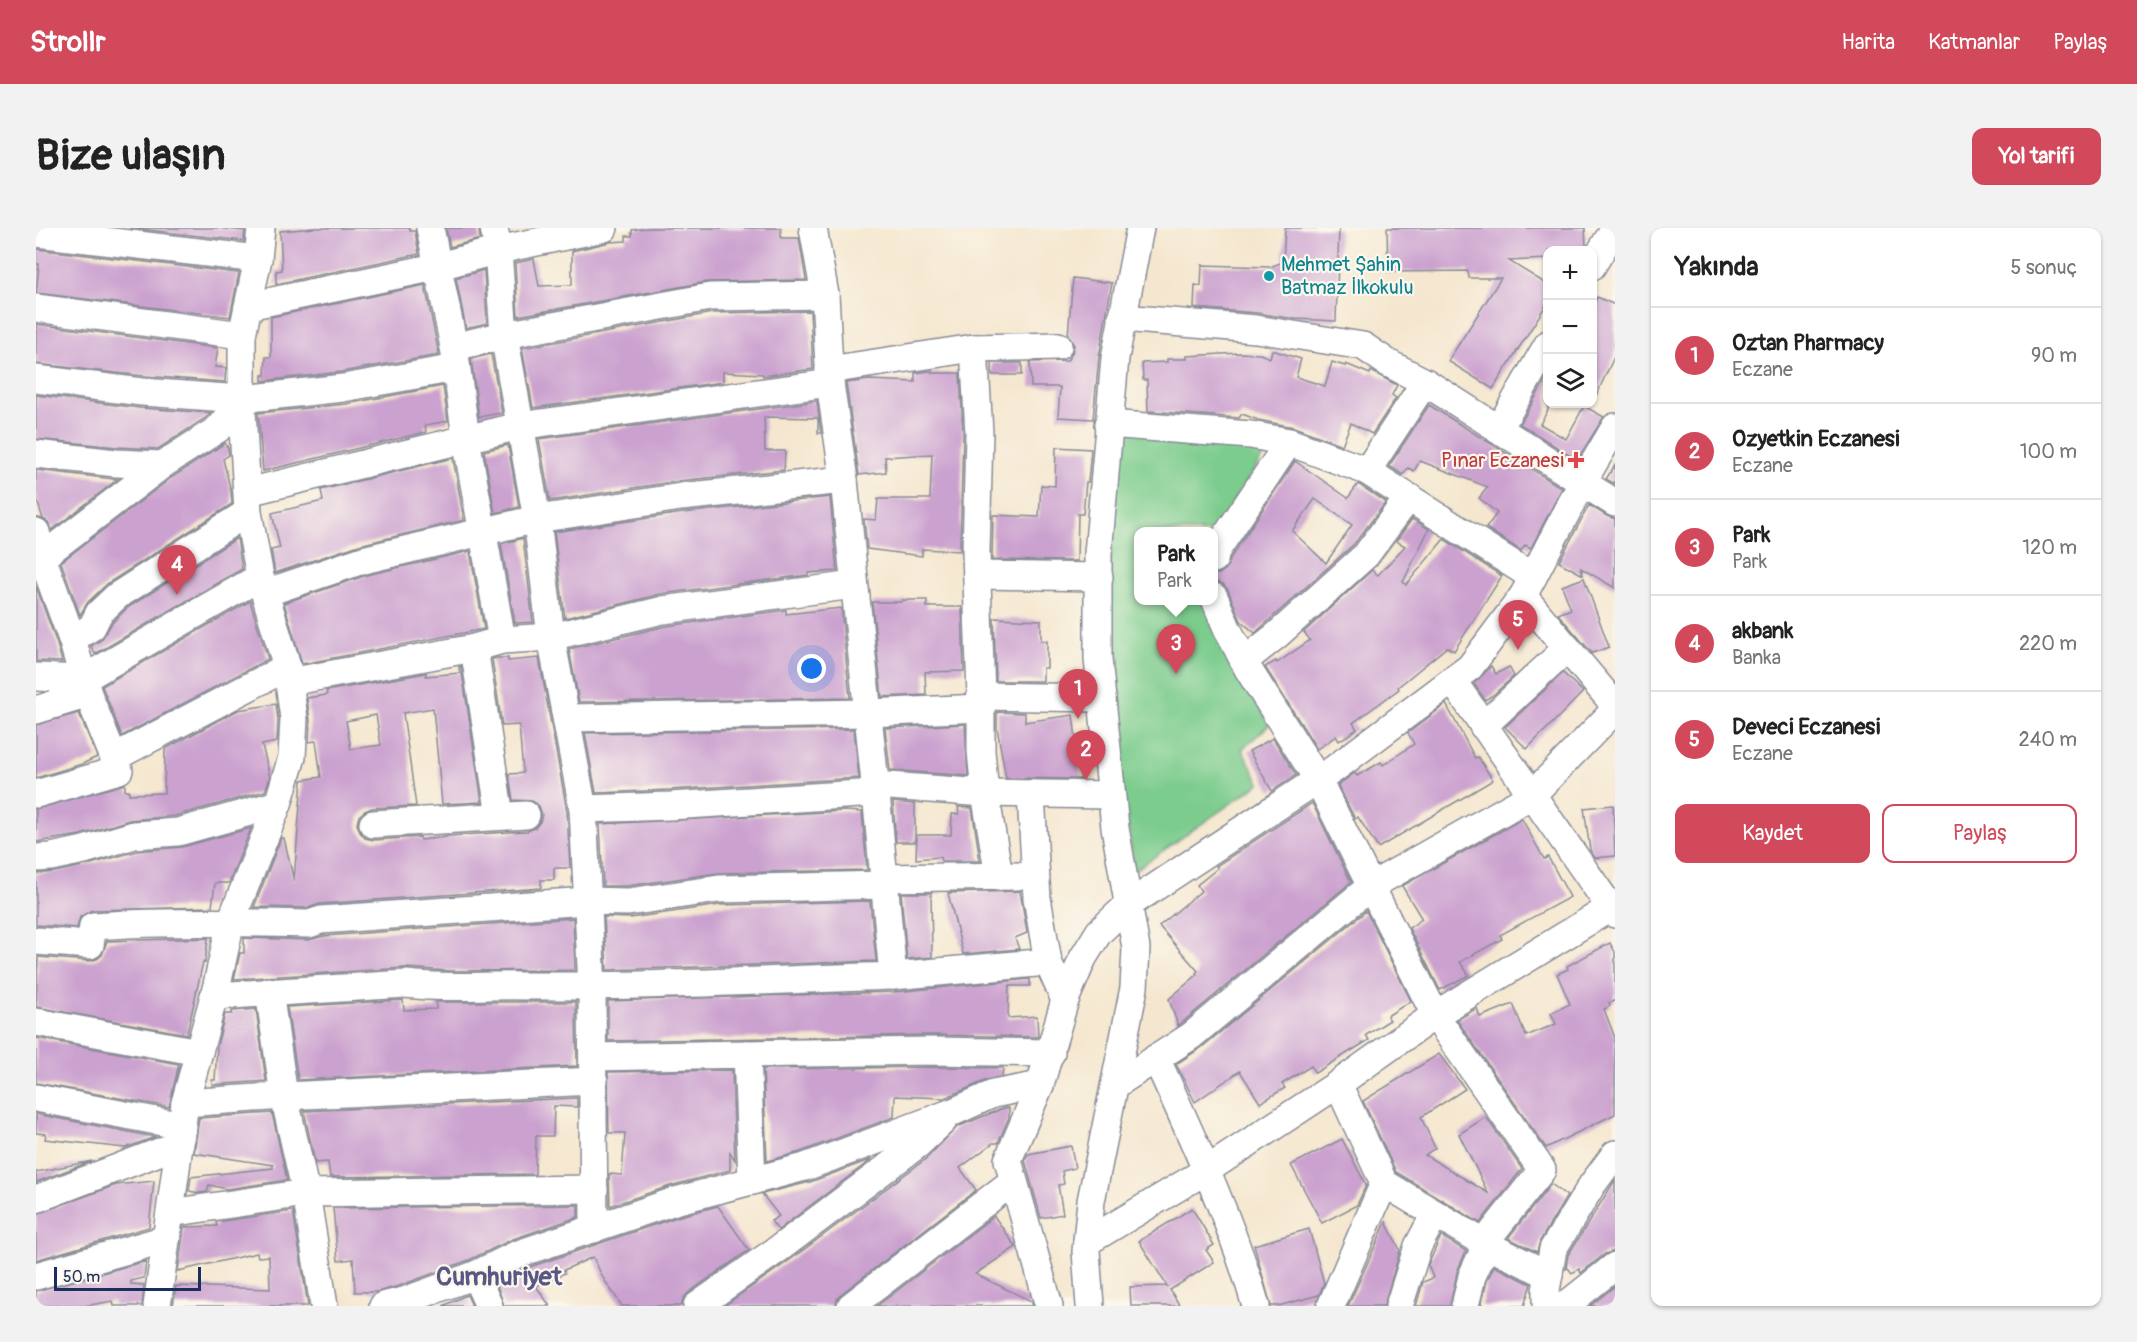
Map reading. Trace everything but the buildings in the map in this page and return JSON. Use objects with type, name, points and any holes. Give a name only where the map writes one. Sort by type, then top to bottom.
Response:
[{"type":"street","points":[[156,1306],[183,1124],[231,921],[278,804],[292,757],[294,719],[288,674],[263,585],[248,502],[242,399],[242,335],[258,259],[261,228]]},
{"type":"street","points":[[430,228],[455,357],[466,439],[502,640]]},
{"type":"street","points":[[248,306],[436,267],[496,239],[604,228]]},
{"type":"street","points":[[813,228],[825,295],[829,376],[844,480],[893,976]]},
{"type":"street","points":[[1090,1306],[1087,1242],[1091,1201],[1134,988],[1136,948],[1111,795],[1098,659],[1098,554],[1115,358],[1140,228]]},
{"type":"street","points":[[1597,259],[1615,228]]},
{"type":"street","points":[[36,233],[258,259]]},
{"type":"street","points":[[496,239],[504,335],[537,519],[551,637],[584,808],[592,987],[594,1228]]},
{"type":"street","points":[[36,379],[142,392],[242,399],[343,388],[455,357],[504,335],[710,297],[825,295]]},
{"type":"street","points":[[36,308],[242,335]]},
{"type":"street","points":[[1122,318],[1257,329],[1363,346],[1388,363],[1425,382],[1615,503]]},
{"type":"street","points":[[72,639],[92,627],[99,613],[117,596],[248,502],[519,426],[829,376],[974,348],[1058,346]]},
{"type":"street","points":[[974,348],[979,433],[977,575],[981,751],[985,793],[999,876]]},
{"type":"street","points":[[1498,430],[1543,353]]},
{"type":"street","points":[[1367,471],[1425,382]]},
{"type":"street","points":[[36,794],[119,770],[86,687],[72,639],[49,608],[38,549],[218,429],[242,399]]},
{"type":"street","points":[[1108,424],[1251,435],[1289,442],[1367,471],[1409,497],[1528,586],[1567,648],[1608,697],[1615,710],[1532,795],[1371,886],[1191,1036],[1115,1085]]},
{"type":"street","points":[[1049,1306],[1012,1182],[1008,1160],[1040,1085],[1065,1000],[1083,958],[1099,932],[1128,905],[1318,780],[1470,667],[1528,586],[1582,483],[1615,427]]},
{"type":"street","points":[[1218,548],[1289,442]]},
{"type":"street","points":[[36,454],[116,463],[162,465]]},
{"type":"street","points":[[36,710],[86,687],[263,585],[537,519],[681,497],[844,480]]},
{"type":"street","points":[[1244,661],[1277,635],[1366,555],[1409,497]]},
{"type":"street","points":[[977,575],[1099,577]]},
{"type":"street","points":[[115,758],[288,674],[474,648],[502,640],[551,637],[663,610],[854,585]]},
{"type":"street","points":[[1218,605],[1244,661],[1318,780],[1435,1015],[1542,1170],[1492,1233],[1472,1276],[1465,1306]]},
{"type":"street","points":[[474,648],[500,816]]},
{"type":"street","points":[[1483,726],[1567,648]]},
{"type":"street","points":[[36,677],[86,687]]},
{"type":"street","points":[[1087,1242],[1207,1170],[1338,1084],[1435,1015],[1614,909],[1452,680]]},
{"type":"street","points":[[567,718],[868,713],[981,702],[1102,698]]},
{"type":"street","points":[[584,808],[670,806],[876,789],[1031,795],[1111,795]]},
{"type":"street","points":[[1031,795],[1035,875],[1048,962],[1065,1000]]},
{"type":"street","points":[[36,858],[84,850],[134,835],[178,832],[278,804]]},
{"type":"street","points":[[373,824],[526,815]]},
{"type":"street","points":[[36,941],[90,945],[93,926],[231,921],[309,924],[321,920],[587,901],[628,902],[719,889],[1035,875]]},
{"type":"street","points":[[214,996],[406,984],[435,988],[592,987],[893,976],[1048,962]]},
{"type":"street","points":[[269,991],[285,1096],[306,1193],[324,1306]]},
{"type":"street","points":[[36,1022],[199,1052]]},
{"type":"street","points":[[36,1199],[183,1124],[285,1096],[747,1054],[933,1051],[1051,1053]]},
{"type":"street","points":[[747,1054],[752,1181]]},
{"type":"street","points":[[1156,1058],[1207,1170],[1242,1256],[1256,1306]]},
{"type":"street","points":[[1338,1084],[1384,1183],[1487,1245],[1549,1275]]},
{"type":"street","points":[[397,1304],[475,1275],[518,1254],[594,1228],[675,1201],[805,1167],[953,1112],[993,1094],[1040,1085]]},
{"type":"street","points":[[36,1098],[183,1124]]},
{"type":"street","points":[[697,1306],[781,1247],[917,1145],[953,1112]]},
{"type":"street","points":[[1546,1306],[1553,1249],[1592,1185],[1615,1154]]},
{"type":"street","points":[[851,1306],[1012,1182]]},
{"type":"street","points":[[1331,1306],[1384,1183]]},
{"type":"street","points":[[170,1213],[306,1193],[594,1189]]},
{"type":"street","points":[[1399,1306],[1418,1246],[1435,1214]]},
{"type":"street","points":[[36,1276],[166,1239]]},
{"type":"street","points":[[1565,1306],[1615,1266]]},
{"type":"street","points":[[475,1275],[489,1306]]},
{"type":"green space","points":[[1116,429],[1271,444],[1217,527],[1134,527],[1134,605],[1210,605],[1269,725],[1242,749],[1260,783],[1134,871],[1115,730],[1107,620]]},
{"type":"place","name":"Mehmet Şahin Batmaz İlkokulu","points":[[1269,276]]},
{"type":"place","name":"Pınar Eczanesi","points":[[1576,460]]},
{"type":"place","name":"akbank","points":[[177,595]]},
{"type":"place","name":"Deveci Eczanesi","points":[[1518,650]]},
{"type":"place","name":"Park","points":[[1176,674]]},
{"type":"place","name":"Oztan Pharmacy","points":[[1078,719]]},
{"type":"place","name":"Ozyetkin Eczanesi","points":[[1086,780]]},
{"type":"district","name":"Cumhuriyet","points":[[499,1276]]}]
